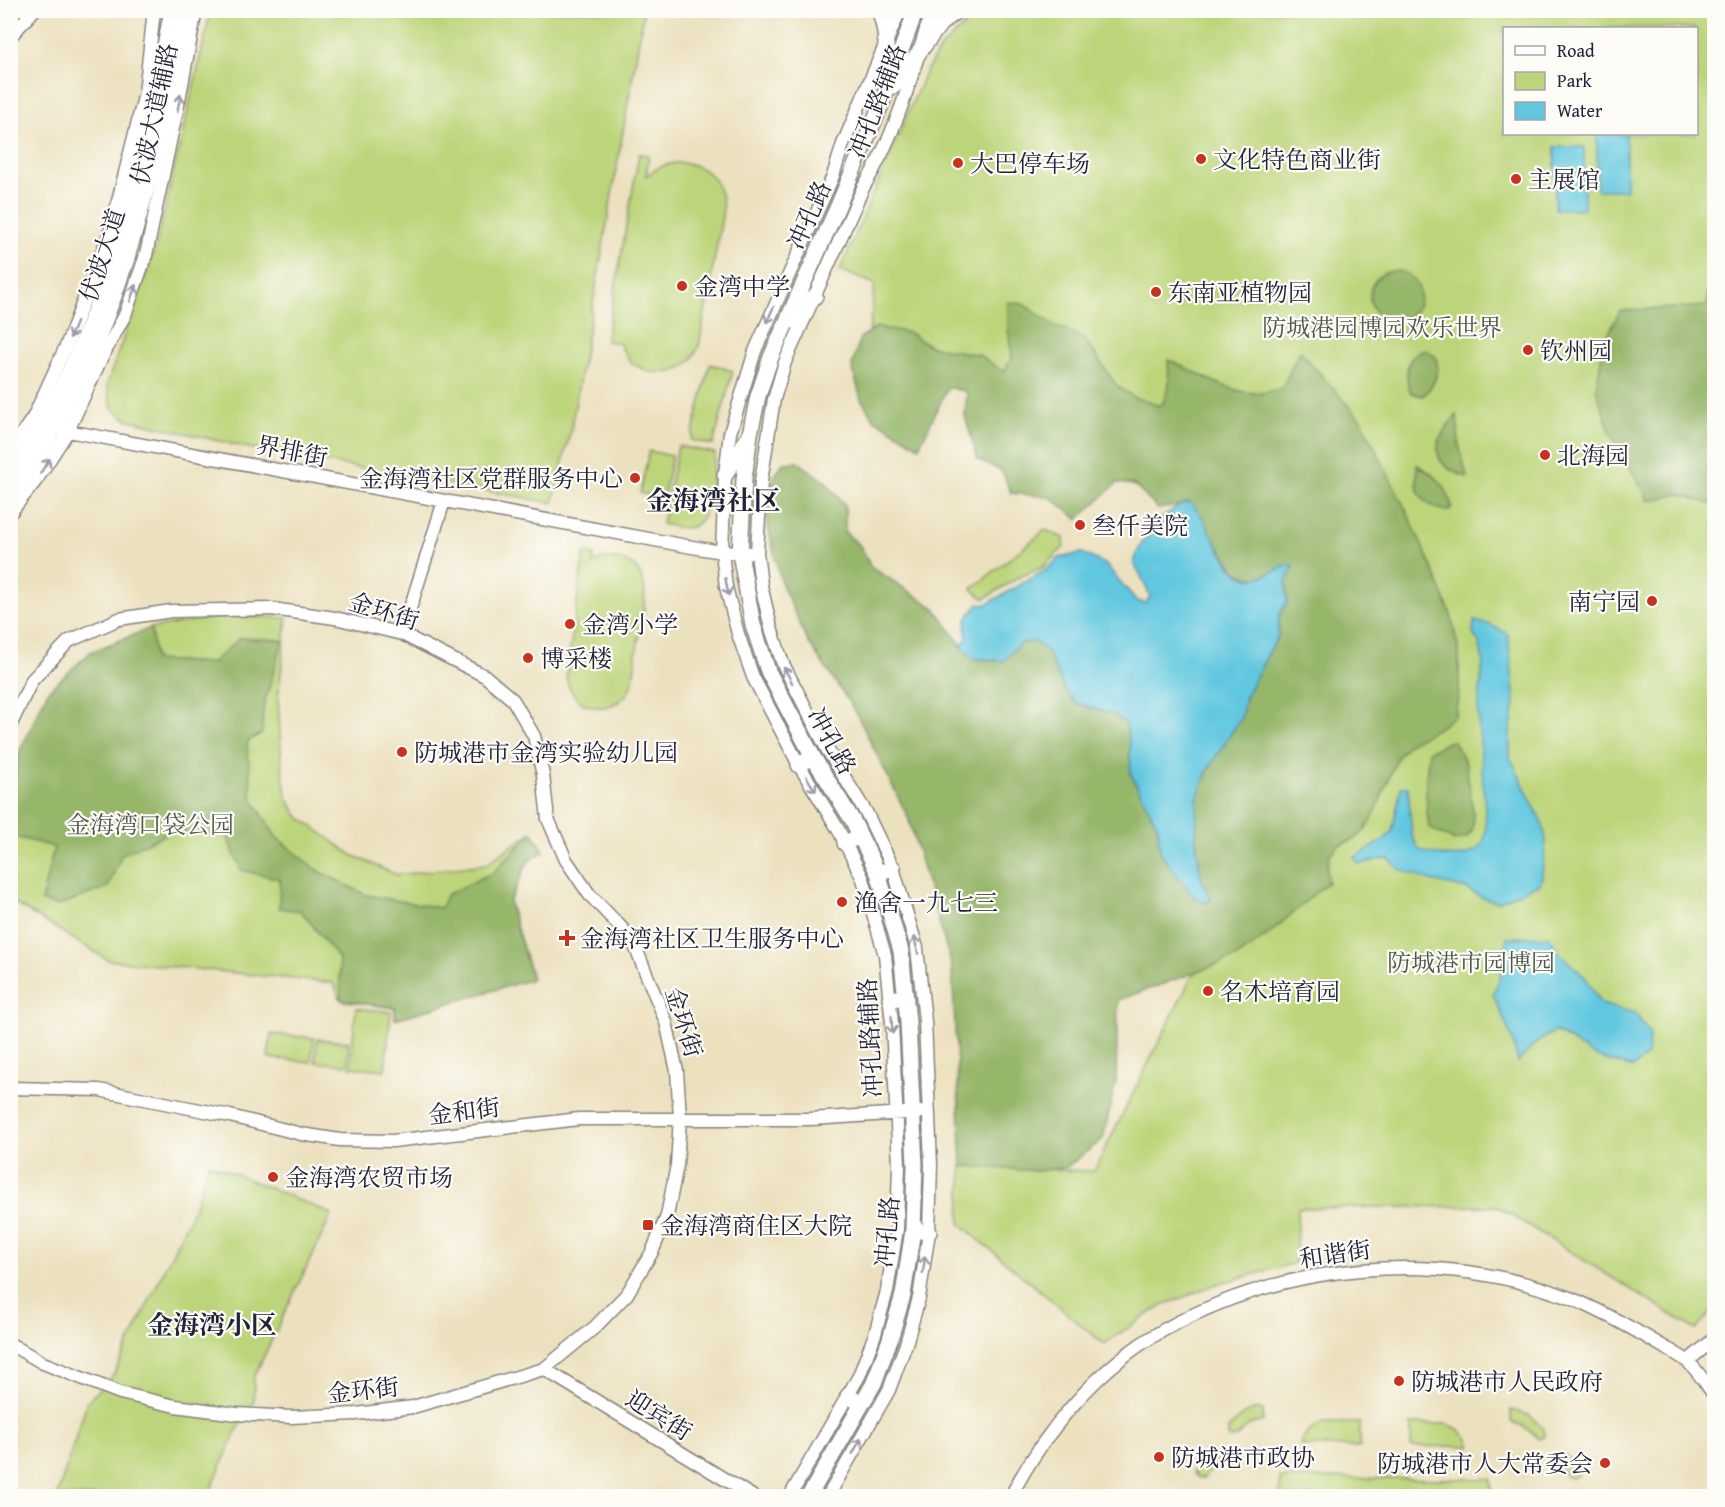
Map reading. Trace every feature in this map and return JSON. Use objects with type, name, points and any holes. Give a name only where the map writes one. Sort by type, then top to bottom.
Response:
[{"type":"main road","name":"伏波大道","points":[[10,474],[51,425],[99,302],[123,232],[156,95],[172,10]]},
{"type":"main road","name":"伏波大道","points":[[10,494],[51,425],[106,315],[134,236],[181,57],[184,10]]},
{"type":"main road","points":[[879,10],[884,22],[887,42],[883,100]]},
{"type":"main road","name":"冲孔路","points":[[809,1497],[874,1383],[903,1294],[913,1230],[915,1165],[906,997],[901,951],[878,873],[860,836],[813,757],[768,670],[753,625],[740,553],[744,479],[758,396],[771,357],[883,100],[916,10]]},
{"type":"main road","points":[[883,100],[940,24],[957,10]]},
{"type":"main road","points":[[783,329],[815,296]]},
{"type":"main road","points":[[725,475],[750,434]]},
{"type":"main road","points":[[799,765],[813,757]]},
{"type":"main road","points":[[845,843],[860,836]]},
{"type":"main road","points":[[878,873],[894,868]]},
{"type":"main road","points":[[890,999],[906,997]]},
{"type":"main road","points":[[913,1230],[929,1232]]},
{"type":"main road","points":[[848,1396],[862,1404]]},
{"type":"street","points":[[10,37],[34,10]]},
{"type":"street","name":"伏波大道辅路","points":[[10,513],[37,479],[51,425],[67,344],[111,229],[145,93],[154,10]]},
{"type":"street","name":"伏波大道辅路","points":[[181,57],[196,10]]},
{"type":"street","name":"冲孔路辅路","points":[[790,1497],[859,1376],[888,1291],[897,1229],[898,1165],[890,999],[885,955],[863,879],[753,677],[733,615],[726,587],[722,552],[725,475],[730,433],[755,351],[833,176],[843,144],[900,10]]},
{"type":"street","name":"冲孔路辅路","points":[[828,1497],[889,1390],[919,1298],[929,1232],[931,1165],[927,1112],[925,1020],[917,948],[894,868],[867,814],[827,749],[783,664],[771,628],[761,585],[758,553],[761,480],[774,399],[785,362],[863,188],[879,163],[911,78],[932,10]]},
{"type":"street","name":"伏波大道辅路","points":[[10,452],[51,425]]},
{"type":"street","name":"界排街","points":[[51,425],[722,552],[758,553]]},
{"type":"street","points":[[402,634],[444,501]]},
{"type":"street","name":"金环街","points":[[10,726],[32,680],[69,641],[119,620],[171,611],[272,609],[335,618],[402,634],[485,676],[513,700],[534,736],[543,775],[548,819],[566,860],[589,894],[632,939],[666,1022],[677,1071],[681,1118],[677,1165],[667,1216],[652,1252],[627,1294],[595,1327],[544,1369],[413,1407],[356,1414],[291,1417],[237,1414],[175,1406],[120,1393],[43,1363],[10,1344]]},
{"type":"street","name":"金和街","points":[[10,1088],[99,1090],[230,1116],[301,1134],[340,1140],[393,1141],[579,1119],[810,1119],[927,1112]]},
{"type":"street","name":"和谐街","points":[[1011,1497],[1024,1470],[1051,1431],[1081,1395],[1128,1355],[1160,1332],[1216,1304],[1256,1291],[1309,1277],[1356,1269],[1412,1268],[1499,1277],[1537,1286],[1619,1320],[1688,1361],[1714,1395]]},
{"type":"street","points":[[1688,1361],[1714,1339]]},
{"type":"street","name":"迎宾街","points":[[544,1369],[752,1497]]},
{"type":"green space","points":[[211,11],[644,11],[571,429],[553,503],[249,448],[126,419],[112,408],[107,384],[156,246]]},
{"type":"green space","name":"防城港市园博园","points":[[993,11],[1714,11],[1714,1309],[1696,1330],[1497,1206],[1298,1208],[1295,1263],[1217,1284],[1161,1306],[1104,1344],[960,1224],[962,1166],[1094,1171],[1375,612],[1146,410],[868,341],[875,284],[840,270],[926,71],[941,47],[966,24]]},
{"type":"green space","points":[[639,154],[649,155],[646,176],[660,167],[674,163],[688,163],[700,168],[711,175],[722,201],[722,217],[699,346],[686,365],[672,372],[649,372],[630,362],[619,343],[606,341]]},
{"type":"green space","points":[[1712,258],[1714,258],[1714,505],[1679,494],[1649,501],[1610,432],[1596,388],[1604,343],[1620,311],[1707,306]]},
{"type":"green space","points":[[1390,271],[1400,271],[1413,278],[1420,291],[1420,301],[1413,314],[1400,321],[1390,321],[1381,317],[1374,310],[1370,301],[1370,291],[1374,282],[1381,275]]},
{"type":"green space","points":[[1008,302],[1023,304],[1056,326],[1084,338],[1117,386],[1135,398],[1158,406],[1163,403],[1169,384],[1168,360],[1235,390],[1259,393],[1282,388],[1300,351],[1361,420],[1434,572],[1451,615],[1459,652],[1459,690],[1455,715],[1442,726],[1408,744],[1397,758],[1372,820],[1363,832],[1353,840],[1339,845],[1329,855],[1328,882],[1269,934],[1235,958],[1118,1000],[1116,1081],[1103,1139],[1067,1167],[1038,1171],[962,1166],[952,967],[908,817],[855,711],[808,642],[781,582],[767,523],[767,488],[783,463],[798,462],[824,480],[845,505],[845,532],[860,546],[871,567],[935,608],[972,658],[1003,661],[1021,643],[1034,641],[1047,651],[1065,690],[1076,702],[1116,715],[1126,724],[1131,774],[1158,827],[1160,852],[1211,900],[1201,877],[1196,843],[1196,799],[1207,771],[1240,718],[1245,697],[1278,636],[1279,616],[1287,602],[1285,565],[1260,577],[1249,577],[1235,570],[1189,503],[1158,509],[1134,485],[1117,483],[1078,519],[1050,497],[1011,493],[1002,471],[978,460],[965,416],[967,392],[948,387],[919,447],[873,418],[861,399],[852,366],[860,338],[877,327],[910,333],[930,346],[979,355],[1004,372],[1012,357],[1008,329]]},
{"type":"green space","points":[[1426,349],[1436,357],[1437,373],[1431,388],[1423,396],[1411,393],[1407,373],[1413,356]]},
{"type":"green space","points":[[710,364],[733,371],[713,445],[691,440]]},
{"type":"green space","points":[[1457,415],[1459,445],[1467,477],[1454,472],[1445,465],[1438,451],[1442,434]]},
{"type":"green space","points":[[678,446],[715,453],[712,486],[706,509],[702,519],[686,528],[662,524]]},
{"type":"green space","points":[[649,451],[672,456],[663,498],[640,493]]},
{"type":"green space","points":[[1417,465],[1435,477],[1444,487],[1452,507],[1448,511],[1430,505],[1422,498],[1417,484]]},
{"type":"green space","points":[[1045,530],[1064,538],[1064,547],[1043,567],[1019,577],[984,599],[972,589]]},
{"type":"green space","points":[[584,554],[594,555],[593,563],[608,559],[624,561],[634,567],[641,576],[644,587],[644,612],[632,682],[624,697],[604,707],[593,707],[579,700],[571,690],[566,677]]},
{"type":"green space","name":"金海湾口袋公园","points":[[224,616],[287,618],[278,699],[282,769],[287,798],[298,816],[352,855],[397,875],[486,864],[532,832],[544,851],[528,861],[509,902],[532,979],[395,1019],[395,1008],[341,1000],[333,983],[108,960],[11,901],[11,793],[20,751],[48,691],[91,652],[151,628]]},
{"type":"green space","name":"金海湾口袋公园","points":[[151,628],[155,660],[212,663],[240,638],[283,640],[263,708],[262,733],[247,742],[252,798],[276,837],[317,870],[366,895],[441,908],[446,895],[494,872],[532,832],[544,851],[528,861],[509,902],[532,979],[395,1019],[395,1008],[341,1000],[339,959],[301,911],[279,908],[280,879],[241,870],[227,836],[173,831],[122,854],[108,887],[58,906],[41,901],[54,847],[11,836],[11,793],[20,751],[48,691],[91,652]]},
{"type":"green space","points":[[1454,741],[1466,764],[1473,811],[1473,829],[1467,837],[1455,841],[1429,828],[1426,790],[1429,751]]},
{"type":"green space","points":[[356,1008],[391,1012],[385,1070],[350,1067]]},
{"type":"green space","points":[[271,1034],[314,1038],[311,1062],[268,1058]]},
{"type":"green space","points":[[317,1039],[349,1042],[347,1065],[315,1062]]},
{"type":"green space","points":[[209,1163],[332,1214],[254,1377],[254,1400],[234,1436],[208,1496],[57,1496],[87,1402],[114,1374],[194,1208]]},
{"type":"green space","points":[[1253,1410],[1263,1410],[1263,1421],[1249,1425],[1237,1437],[1228,1436],[1228,1429],[1244,1414]]},
{"type":"green space","points":[[1511,1410],[1529,1415],[1544,1429],[1545,1436],[1539,1439],[1523,1426],[1511,1422]]},
{"type":"green space","points":[[1324,1423],[1360,1423],[1360,1447],[1300,1446],[1309,1432]]},
{"type":"green space","points":[[1411,1424],[1447,1424],[1462,1432],[1471,1446],[1411,1447]]},
{"type":"green space","points":[[1208,1455],[1215,1459],[1215,1464],[1204,1478],[1199,1478],[1193,1471]]},
{"type":"green space","points":[[1561,1455],[1566,1456],[1578,1471],[1573,1478],[1567,1477],[1556,1464],[1557,1458]]},
{"type":"green space","points":[[1280,1478],[1491,1479],[1491,1496],[1280,1496]]},
{"type":"water","points":[[1597,135],[1626,135],[1626,190],[1597,190]]},
{"type":"water","points":[[1555,147],[1584,147],[1584,209],[1555,209]]},
{"type":"water","points":[[1189,502],[1203,519],[1229,564],[1245,577],[1258,578],[1282,567],[1294,565],[1286,582],[1287,602],[1279,616],[1278,636],[1245,697],[1241,718],[1207,771],[1197,799],[1196,843],[1201,877],[1211,900],[1204,903],[1195,897],[1160,852],[1158,827],[1131,774],[1126,724],[1115,715],[1076,703],[1065,690],[1047,651],[1034,641],[1021,643],[1003,661],[972,658],[961,645],[967,639],[967,619],[979,604],[985,605],[1046,570],[1059,558],[1082,553],[1105,564],[1137,601],[1146,603],[1150,596],[1134,565],[1136,556],[1146,537],[1162,518],[1180,505]]},
{"type":"water","points":[[1474,621],[1491,625],[1508,634],[1515,703],[1510,733],[1510,757],[1543,825],[1546,841],[1541,883],[1498,902],[1481,897],[1467,889],[1431,881],[1399,869],[1388,858],[1359,864],[1354,858],[1381,842],[1392,832],[1401,787],[1408,787],[1412,836],[1419,850],[1438,855],[1459,856],[1471,853],[1483,844],[1486,825],[1478,712],[1483,661],[1479,643],[1473,634]]},
{"type":"water","points":[[1548,936],[1562,956],[1586,978],[1601,1004],[1635,1013],[1650,1034],[1647,1055],[1633,1068],[1596,1057],[1555,1031],[1536,1043],[1518,1062],[1511,1036],[1493,994],[1500,978],[1507,938]]},
{"type":"place","name":"文化特色商业街","points":[[1201,159]]},
{"type":"place","name":"大巴停车场","points":[[958,163]]},
{"type":"place","name":"主展馆","points":[[1516,179]]},
{"type":"place","name":"金湾中学","points":[[682,286]]},
{"type":"place","name":"东南亚植物园","points":[[1156,292]]},
{"type":"place","name":"钦州园","points":[[1528,350]]},
{"type":"place","name":"北海园","points":[[1545,455]]},
{"type":"place","name":"金海湾社区党群服务中心","points":[[635,478]]},
{"type":"place","name":"叁仟美院","points":[[1080,525]]},
{"type":"place","name":"南宁园","points":[[1652,601]]},
{"type":"place","name":"金湾小学","points":[[570,624]]},
{"type":"place","name":"博采楼","points":[[528,658]]},
{"type":"place","name":"防城港市金湾实验幼儿园","points":[[402,752]]},
{"type":"place","name":"渔舍一九七三","points":[[842,902]]},
{"type":"place","name":"金海湾社区卫生服务中心","points":[[567,938]]},
{"type":"place","name":"名木培育园","points":[[1208,991]]},
{"type":"place","name":"金海湾农贸市场","points":[[273,1177]]},
{"type":"place","name":"金海湾商住区大院","points":[[648,1225]]},
{"type":"place","name":"防城港市人民政府","points":[[1399,1381]]},
{"type":"place","name":"防城港市政协","points":[[1159,1457]]},
{"type":"place","name":"防城港市人大常委会","points":[[1605,1463]]},
{"type":"district","name":"金海湾社区","points":[[713,500]]},
{"type":"district","name":"金海湾小区","points":[[212,1324]]},
{"type":"park label","name":"防城港园博园欢乐世界","points":[[1382,327]]}]
